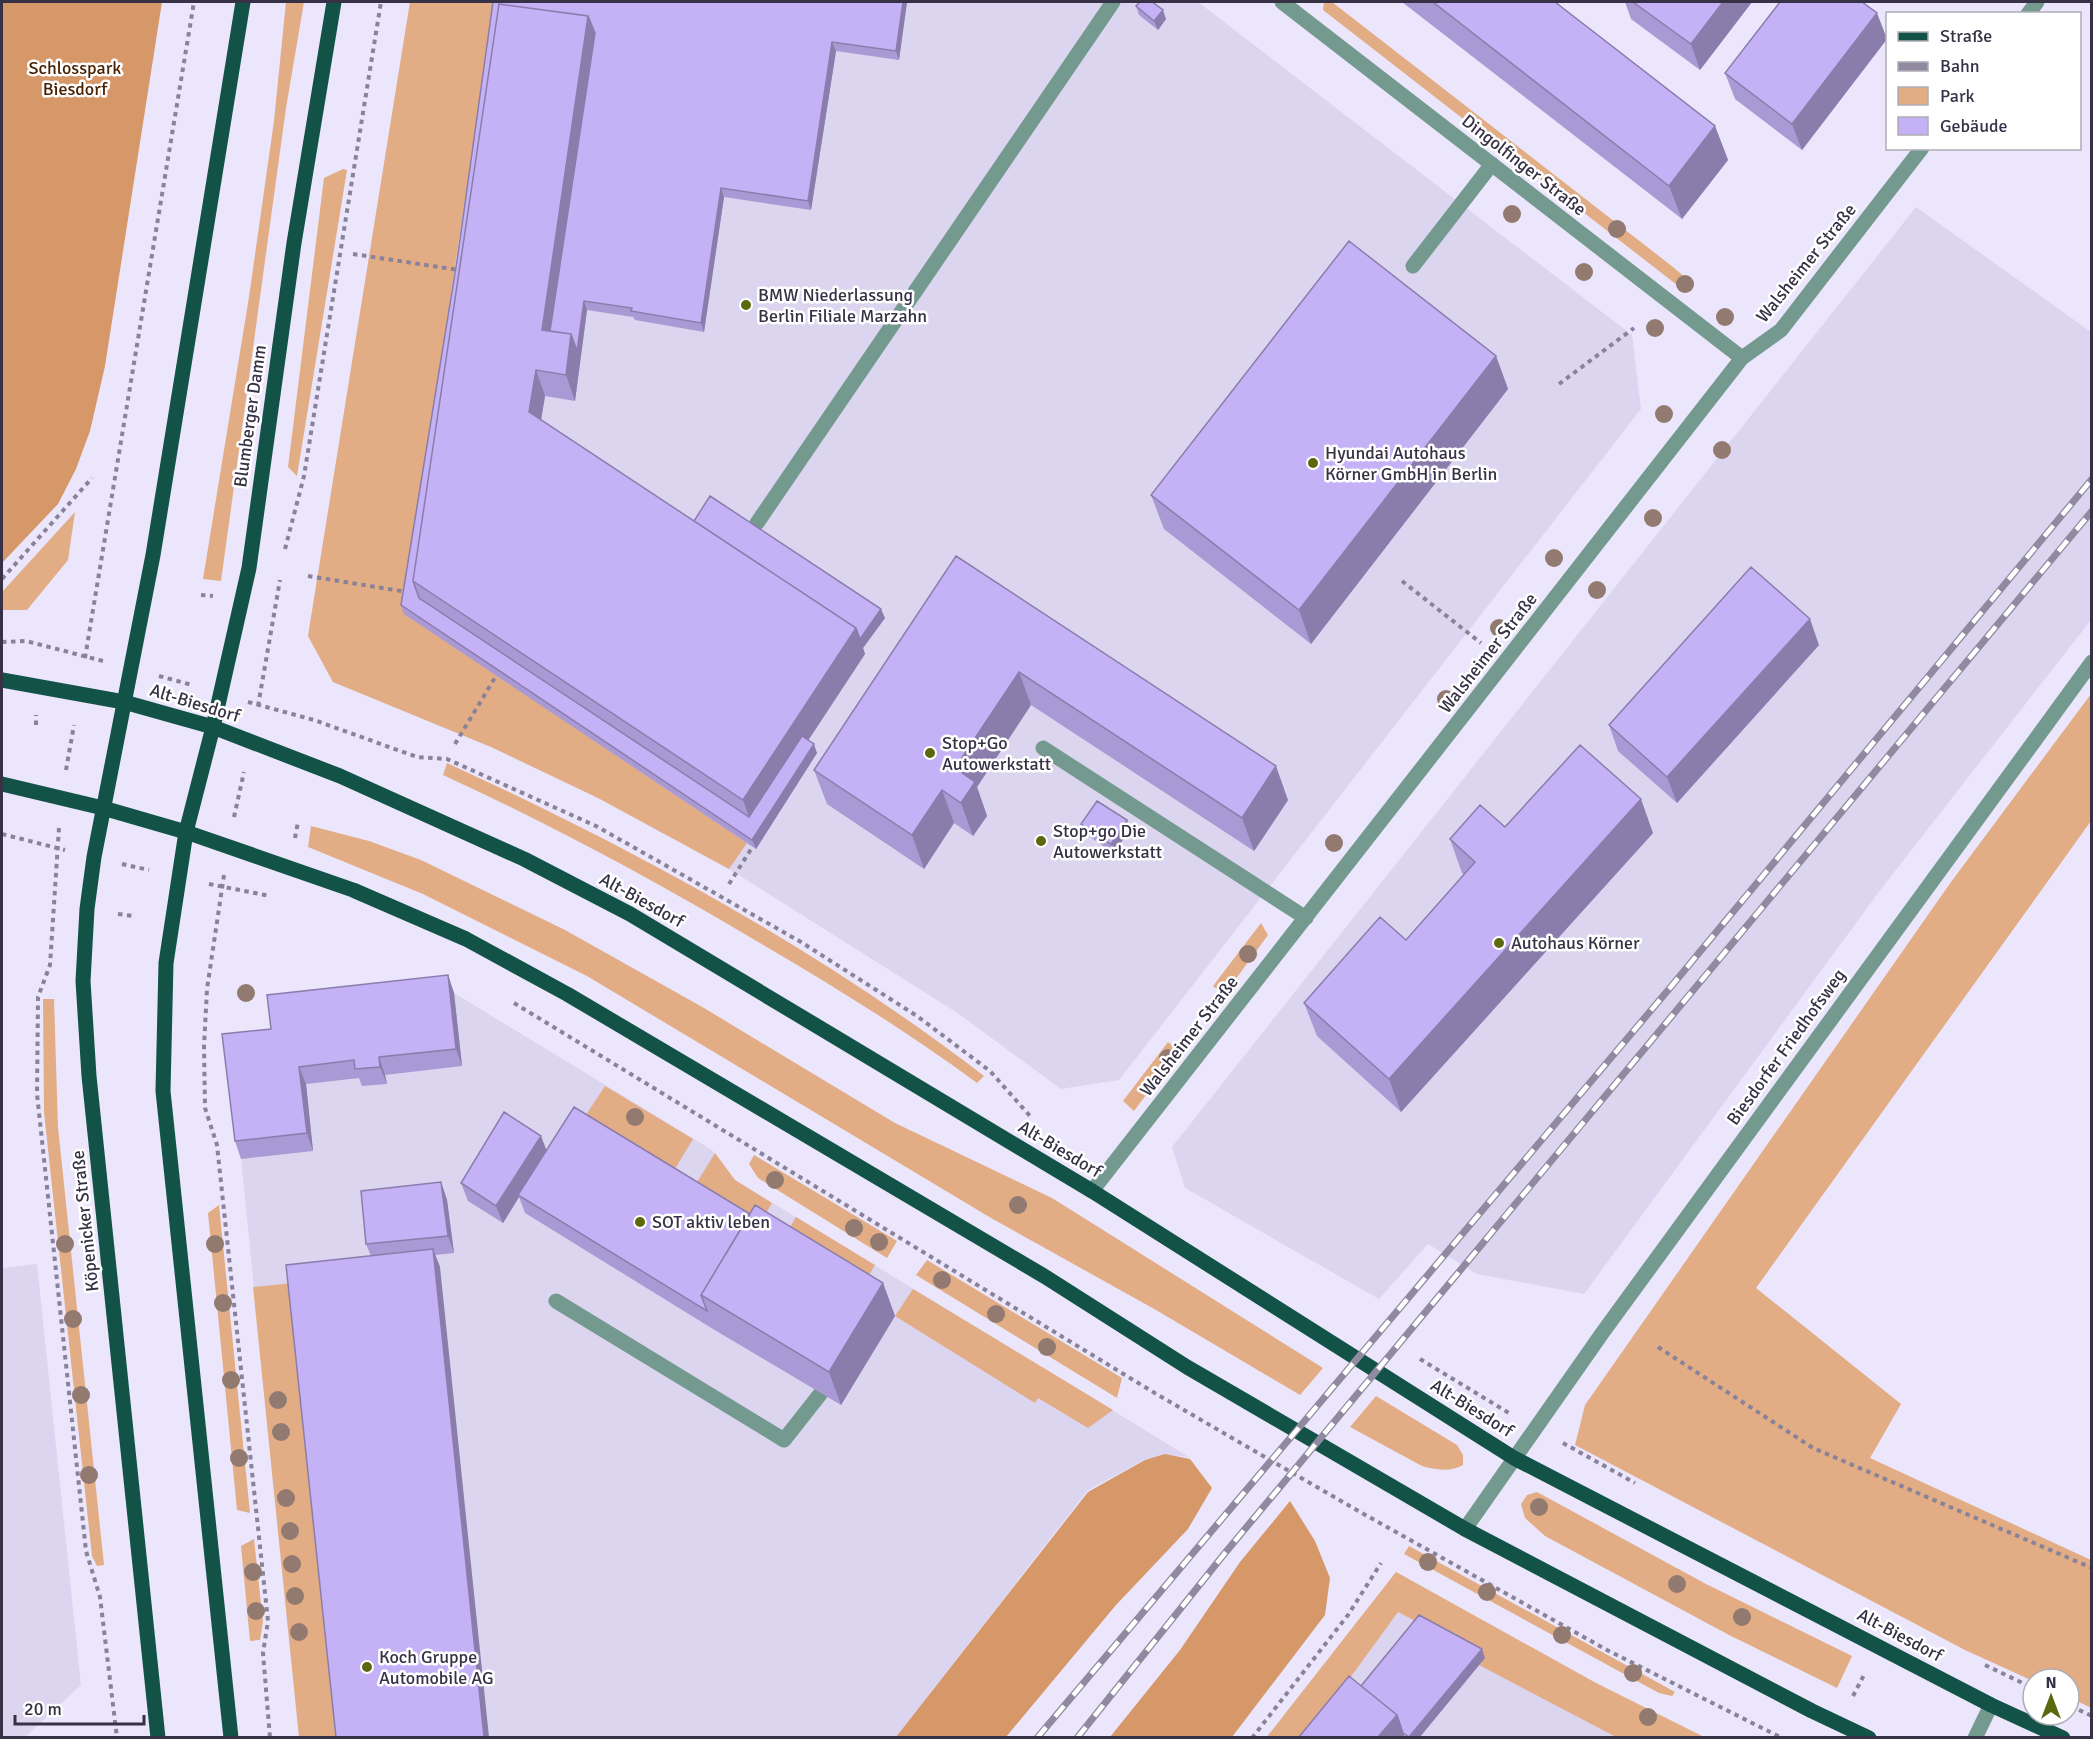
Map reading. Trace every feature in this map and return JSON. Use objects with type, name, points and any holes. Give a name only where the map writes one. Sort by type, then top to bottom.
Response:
[{"type":"main road","points":[[124,702],[153,555],[243,2]]},
{"type":"main road","name":"Blumberger Damm","points":[[186,832],[213,728],[249,568],[294,243],[334,2]]},
{"type":"main road","name":"Alt-Biesdorf","points":[[2,680],[124,702],[213,728],[362,786],[524,859],[630,914],[1092,1191],[1514,1458],[1991,1705],[2063,1737]]},
{"type":"main road","name":"Köpenicker Straße","points":[[124,702],[103,808],[87,909],[83,981],[89,1076],[158,1737]]},
{"type":"main road","points":[[2,784],[103,808],[186,832],[354,890],[466,939],[628,1030],[1044,1276],[1187,1367],[1465,1528],[1802,1706],[1869,1737]]},
{"type":"main road","points":[[186,832],[166,963],[163,1091],[231,1737]]},
{"type":"street","points":[[757,523],[1113,2]]},
{"type":"street","name":"Dingolfinger Straße","points":[[1286,2],[1743,358]]},
{"type":"street","name":"Walsheimer Straße","points":[[1092,1191],[1743,358],[1781,330],[1920,150]]},
{"type":"street","points":[[1413,266],[1492,164]]},
{"type":"street","name":"Biesdorfer Friedhofsweg","points":[[1465,1528],[2091,662]]},
{"type":"street","points":[[1042,748],[1306,918]]},
{"type":"street","points":[[556,1301],[784,1440],[821,1393]]},
{"type":"street","points":[[1975,1737],[1991,1705]]},
{"type":"path","points":[[99,564],[194,2]]},
{"type":"path","points":[[284,555],[304,476],[381,2]]},
{"type":"path","points":[[353,254],[461,270]]},
{"type":"path","points":[[1559,384],[1634,328]]},
{"type":"path","points":[[2,579],[92,478]]},
{"type":"path","points":[[308,576],[407,592]]},
{"type":"path","points":[[279,589],[280,578]]},
{"type":"path","points":[[1402,580],[1506,662]]},
{"type":"path","points":[[2,642],[26,642],[131,667],[314,720],[417,757],[447,759],[596,826],[801,942],[917,1016],[990,1071],[1038,1122]]},
{"type":"path","points":[[455,744],[496,676]]},
{"type":"path","points":[[294,842],[298,822]]},
{"type":"path","points":[[729,884],[753,846]]},
{"type":"path","points":[[57,848],[50,965],[38,997],[37,1094],[86,1551],[100,1597],[117,1737]]},
{"type":"path","points":[[222,886],[207,989],[205,1108],[217,1145],[267,1609],[268,1621],[262,1653],[269,1737]]},
{"type":"path","points":[[114,913],[133,916]]},
{"type":"path","points":[[508,999],[1158,1395],[1353,1509],[1607,1650],[1782,1737]]},
{"type":"path","points":[[1658,1347],[1813,1448],[2091,1568]]},
{"type":"path","points":[[1485,1399],[1646,1489]]},
{"type":"path","points":[[1252,1737],[1348,1615],[1381,1563]]},
{"type":"path","points":[[1853,1696],[1868,1665]]},
{"type":"shaded area","points":[[410,2],[1198,2],[1632,335],[1641,409],[1119,1080],[1061,1089],[959,1014],[729,869],[598,798],[491,747],[333,682],[308,636]]},
{"type":"shaded area","points":[[1916,207],[2091,332],[2091,620],[1881,889],[1584,1294],[1477,1274],[1428,1244],[1379,1299],[1185,1188],[1172,1147]]},
{"type":"shaded area","points":[[454,993],[712,1150],[735,1180],[1189,1457],[1167,1455],[1144,1460],[1088,1490],[896,1737],[299,1737],[241,1159],[277,1046]]},
{"type":"shaded area","points":[[37,1264],[81,1685],[25,1737],[2,1737],[2,1268]]},
{"type":"shaded area","points":[[1396,1572],[1596,1683],[1704,1737],[1266,1738]]},
{"type":"green space","name":"Schlosspark Biesdorf","points":[[2,2],[162,2],[105,366],[90,431],[76,469],[58,504],[2,563]]},
{"type":"green space","points":[[286,2],[304,2],[286,108],[221,581],[203,579],[249,297],[274,121]]},
{"type":"green space","points":[[410,2],[494,2],[404,613],[747,843],[729,869],[598,798],[491,747],[333,682],[308,636]]},
{"type":"green space","points":[[1324,2],[1332,2],[1673,267],[1694,285],[1692,290],[1686,292],[1323,10]]},
{"type":"green space","points":[[343,169],[347,170],[297,476],[288,467],[324,178]]},
{"type":"green space","points":[[75,512],[68,560],[27,610],[2,610],[2,592]]},
{"type":"green space","points":[[2091,694],[2091,821],[1756,1288],[1901,1404],[1870,1458],[2091,1560],[2091,1708],[2081,1703],[2081,1667],[2021,1667],[2021,1676],[1965,1650],[1575,1445],[1585,1405],[1951,882]]},
{"type":"green space","points":[[447,763],[587,831],[724,904],[857,986],[984,1076],[977,1083],[865,1006],[710,914],[559,831],[443,775]]},
{"type":"green space","points":[[311,826],[369,841],[421,860],[565,930],[704,1008],[895,1123],[1052,1198],[1323,1368],[1300,1395],[1156,1310],[991,1218],[587,976],[423,894],[308,847]]},
{"type":"green space","points":[[1261,923],[1268,935],[1224,995],[1213,986]]},
{"type":"green space","points":[[43,999],[54,999],[58,1127],[104,1565],[97,1566],[92,1556],[44,1112]]},
{"type":"green space","points":[[1168,1042],[1179,1051],[1134,1111],[1123,1101]]},
{"type":"green space","points":[[605,1086],[693,1139],[669,1179],[580,1124]]},
{"type":"green space","points":[[715,1153],[735,1180],[772,1203],[755,1232],[691,1192]]},
{"type":"green space","points":[[754,1155],[897,1241],[887,1258],[758,1178],[749,1164]]},
{"type":"green space","points":[[219,1205],[250,1513],[237,1510],[208,1213]]},
{"type":"green space","points":[[796,1217],[875,1265],[858,1294],[779,1246]]},
{"type":"green space","points":[[927,1260],[1122,1378],[1117,1398],[916,1275]]},
{"type":"green space","points":[[292,1283],[336,1737],[299,1737],[253,1287]]},
{"type":"green space","points":[[913,1289],[1113,1410],[1088,1428],[1038,1398],[1035,1403],[895,1316]]},
{"type":"green space","points":[[1376,1396],[1457,1445],[1463,1455],[1463,1465],[1443,1470],[1422,1466],[1350,1427]]},
{"type":"green space","points":[[1165,1454],[1190,1459],[1212,1488],[1188,1529],[1116,1605],[1006,1737],[896,1737],[1088,1492],[1145,1460]]},
{"type":"green space","points":[[1537,1492],[1706,1584],[1852,1656],[1837,1688],[1729,1635],[1545,1536],[1525,1518],[1521,1504],[1527,1495]]},
{"type":"green space","points":[[1290,1501],[1315,1541],[1330,1578],[1325,1615],[1232,1737],[1110,1737],[1180,1650],[1240,1562]]},
{"type":"green space","points":[[254,1539],[263,1622],[260,1640],[250,1641],[241,1546]]},
{"type":"green space","points":[[1409,1546],[1675,1692],[1672,1696],[1659,1693],[1404,1554]]},
{"type":"green space","points":[[1396,1572],[1596,1683],[1704,1737],[1616,1737],[1479,1665],[1485,1657],[1398,1612],[1307,1737],[1266,1738]]},
{"type":"building","points":[[493,2],[903,2],[896,51],[832,42],[808,201],[721,188],[701,323],[631,311],[632,308],[584,301],[577,351],[571,334],[550,331],[595,33],[588,16],[499,4],[413,581],[419,598],[749,817],[802,736],[814,744],[752,840],[401,605],[457,261]]},
{"type":"building","points":[[1140,2],[1152,2],[1163,10],[1154,21],[1136,6]]},
{"type":"building","points":[[1433,2],[1555,2],[1715,126],[1669,186]]},
{"type":"building","points":[[1633,2],[1723,2],[1691,44]]},
{"type":"building","points":[[1780,2],[1862,2],[1877,13],[1792,124],[1725,73]]},
{"type":"building","points":[[499,4],[588,16],[542,330],[571,334],[566,375],[536,370],[529,412],[856,628],[743,800],[413,581]]},
{"type":"building","points":[[1349,241],[1496,356],[1299,610],[1151,495]]},
{"type":"building","points":[[710,496],[881,609],[860,639],[856,628],[694,521]]},
{"type":"building","name":"Stop+Go Autowerkstatt","points":[[956,556],[1276,766],[1242,818],[1019,672],[955,768],[975,782],[961,803],[942,790],[912,835],[814,770]]},
{"type":"building","points":[[1751,567],[1810,619],[1667,777],[1609,725]]},
{"type":"building","name":"Autohaus Körner","points":[[1580,745],[1641,799],[1389,1079],[1304,1003],[1380,917],[1406,940],[1475,862],[1450,839],[1480,805],[1505,827]]},
{"type":"building","points":[[1097,801],[1127,820],[1111,844],[1081,824]]},
{"type":"building","points":[[448,975],[456,1049],[379,1057],[380,1067],[355,1069],[354,1060],[299,1067],[307,1133],[235,1141],[222,1034],[271,1029],[267,995]]},
{"type":"building","name":"SOT aktiv leben","points":[[574,1107],[750,1214],[701,1295],[707,1311],[518,1195]]},
{"type":"building","points":[[504,1112],[541,1136],[496,1206],[461,1183]]},
{"type":"building","points":[[441,1182],[448,1236],[366,1244],[361,1191]]},
{"type":"building","points":[[755,1205],[883,1283],[829,1372],[701,1295]]},
{"type":"building","points":[[433,1249],[484,1737],[336,1737],[286,1265]]},
{"type":"building","points":[[1419,1615],[1482,1649],[1409,1737],[1403,1733],[1397,1715],[1361,1686]]},
{"type":"building","points":[[1349,1676],[1397,1715],[1378,1737],[1299,1737]]},
{"type":"railway","points":[[1037,1738],[1669,989],[2092,479]]},
{"type":"railway","points":[[1077,1738],[1225,1553],[2092,511]]},
{"type":"place","name":"BMW Niederlassung Berlin Filiale Marzahn","points":[[746,305]]},
{"type":"place","name":"Hyundai Autohaus Körner GmbH in Berlin","points":[[1313,463]]},
{"type":"place","name":"Stop+Go Autowerkstatt","points":[[930,753]]},
{"type":"place","name":"Stop+go Die Autowerkstatt","points":[[1041,841]]},
{"type":"place","name":"Autohaus Körner","points":[[1499,943]]},
{"type":"place","name":"SOT aktiv leben","points":[[640,1222]]},
{"type":"place","name":"Koch Gruppe Automobile AG","points":[[367,1667]]}]
